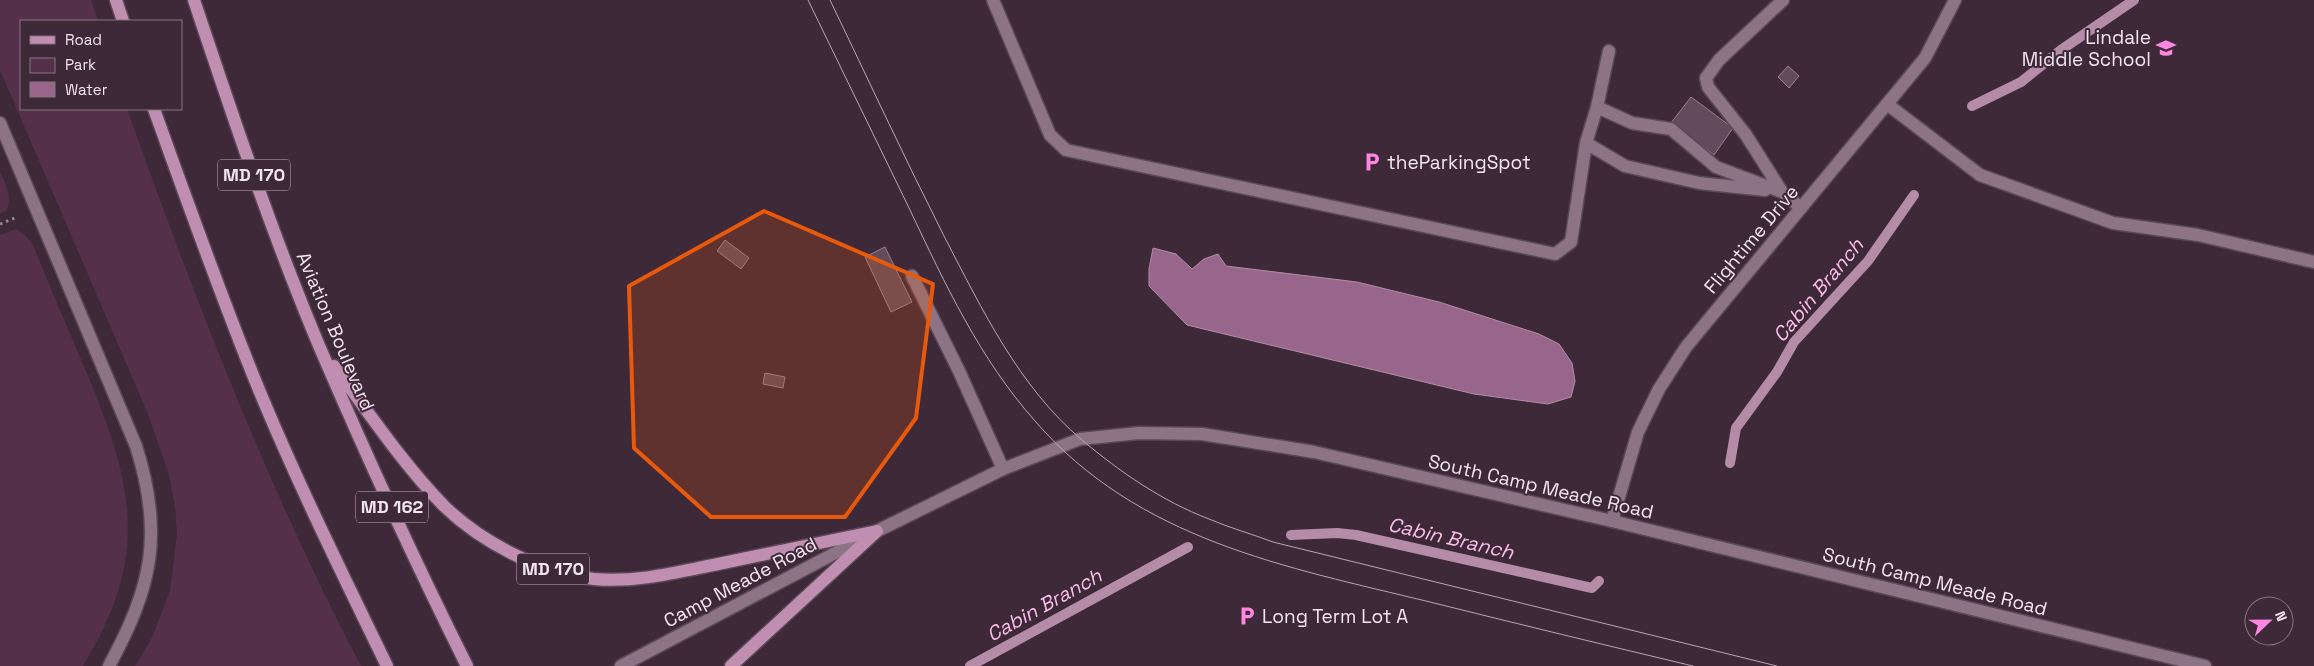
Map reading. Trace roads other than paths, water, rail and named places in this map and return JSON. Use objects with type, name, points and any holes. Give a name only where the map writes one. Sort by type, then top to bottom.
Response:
[{"type":"main road","points":[[116,0],[123,20]]},
{"type":"main road","name":"Aviation Boulevard","points":[[194,0],[273,226],[320,347],[415,560],[467,666]]},
{"type":"main road","points":[[992,0],[1050,134],[1066,150],[1555,254],[1571,242],[1586,143],[1597,107],[1609,51]]},
{"type":"main road","points":[[1783,0],[1719,60],[1706,78],[1708,87],[1746,135],[1782,192],[1801,208]]},
{"type":"main road","name":"Flightime Drive","points":[[1612,521],[1638,432],[1659,389],[1686,347],[1925,58],[1955,0]]},
{"type":"main road","points":[[1887,104],[1980,176],[2113,223],[2198,235],[2314,262]]},
{"type":"main road","points":[[1597,107],[1632,123],[1672,129],[1716,166],[1782,192]]},
{"type":"main road","points":[[154,110],[203,246],[258,386],[321,530],[388,666]]},
{"type":"main road","points":[[0,123],[136,446],[151,504],[152,535],[149,567],[142,595],[132,621],[109,666]]},
{"type":"main road","points":[[1586,143],[1625,166],[1699,183],[1782,192]]},
{"type":"main road","points":[[912,276],[959,370],[1003,469]]},
{"type":"main road","name":"MD 170","points":[[320,347],[405,461],[444,506],[476,534],[516,556],[555,570],[594,579],[638,579],[877,531]]},
{"type":"main road","name":"South Camp Meade Road","points":[[877,531],[1003,469],[1080,439],[1139,433],[1202,434],[1314,452],[1612,521],[2205,666]]},
{"type":"main road","points":[[731,666],[877,531]]},
{"type":"main road","name":"Camp Meade Road","points":[[621,666],[877,531]]},
{"type":"water","points":[[1153,248],[1176,254],[1192,269],[1204,259],[1218,254],[1226,266],[1357,282],[1439,302],[1539,334],[1559,344],[1572,363],[1575,381],[1571,397],[1548,404],[1474,394],[1187,325],[1149,286],[1149,269]]},
{"type":"waterway","name":"Cabin Branch","points":[[1972,106],[2021,82],[2061,50],[2134,0]]},
{"type":"waterway","name":"Cabin Branch","points":[[1730,463],[1736,428],[1777,372],[1794,342],[1868,261],[1914,195]]},
{"type":"waterway","name":"Cabin Branch","points":[[1291,535],[1337,533],[1356,535],[1592,588],[1599,581]]},
{"type":"waterway","name":"Cabin Branch","points":[[970,666],[1188,547]]},
{"type":"tram line","points":[[808,0],[950,293],[965,320],[1015,397],[1035,421],[1076,462],[1120,495],[1167,521],[1217,543],[1269,561],[1322,576],[1693,666]]},
{"type":"tram line","points":[[830,0],[945,238],[1004,346],[1039,396],[1060,419],[1082,440],[1126,474],[1158,495],[1192,512],[1273,542],[1777,666]]},
{"type":"place","name":"Lindale Middle School","points":[[2166,48]]},
{"type":"place","name":"theParkingSpot","points":[[1372,162]]},
{"type":"place","name":"Long Term Lot A","points":[[1247,616]]}]
